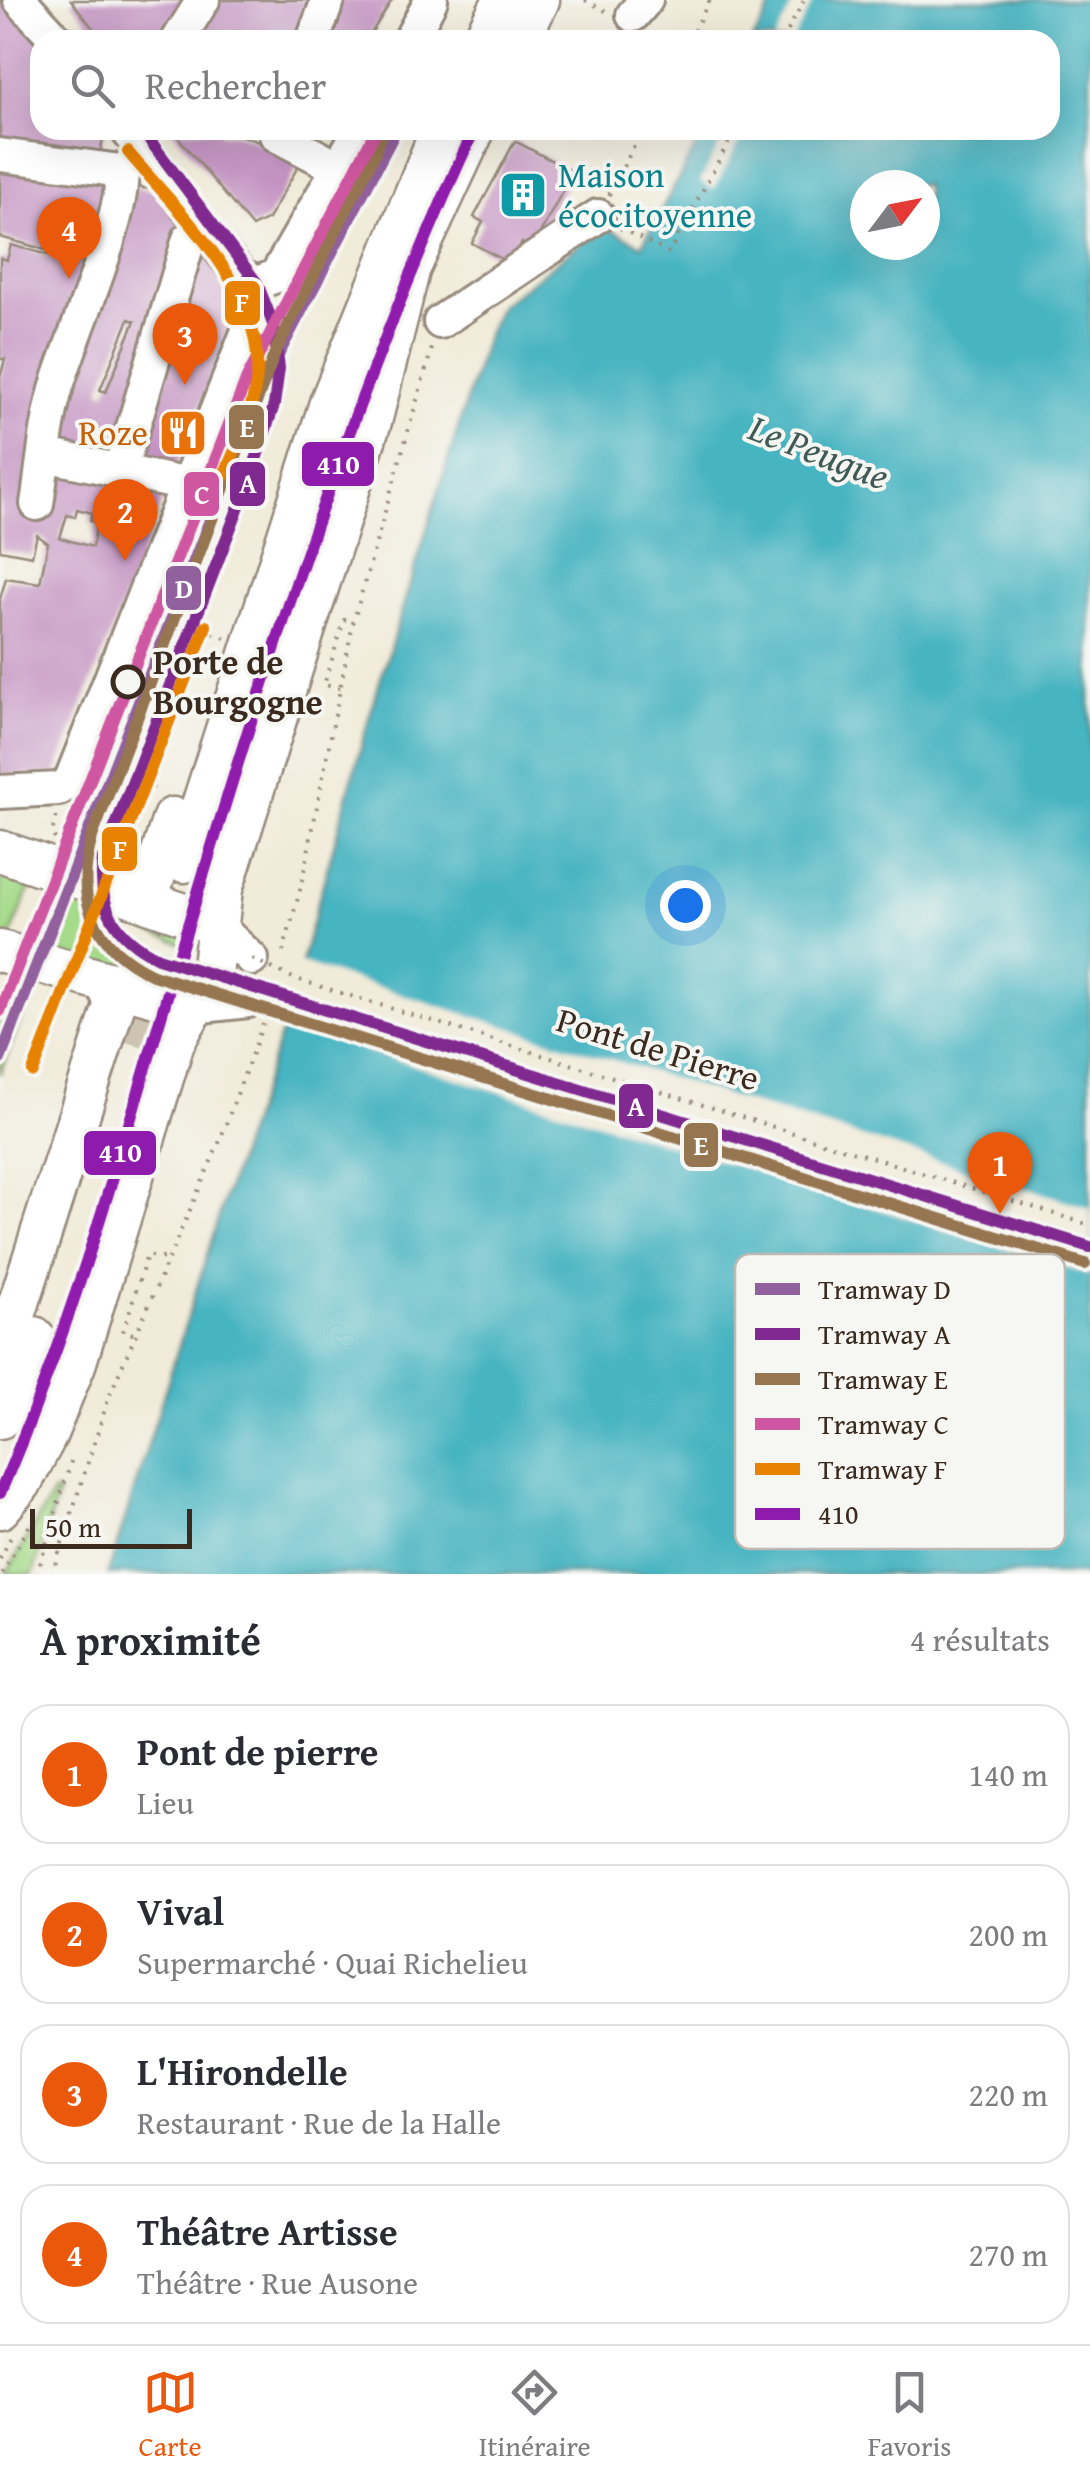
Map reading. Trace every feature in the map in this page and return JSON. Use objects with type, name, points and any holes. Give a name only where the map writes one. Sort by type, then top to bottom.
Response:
[{"type":"main road","points":[[504,24],[539,0]]},
{"type":"main road","points":[[196,866],[330,402],[398,259],[438,140]]},
{"type":"main road","points":[[131,894],[152,884],[301,427],[468,140]]},
{"type":"main road","points":[[0,1508],[20,1483],[46,1436],[76,1362],[174,1042],[216,964],[216,925],[222,889],[372,418],[398,259]]},
{"type":"main road","points":[[0,851],[216,925]]},
{"type":"main road","points":[[11,947],[107,984],[193,1007]]},
{"type":"main road","points":[[0,1362],[115,1003],[107,984]]},
{"type":"main road","points":[[0,1418],[139,1046],[54,1356],[0,1493]]},
{"type":"street","points":[[20,0],[48,30]]},
{"type":"street","points":[[184,30],[203,0]]},
{"type":"street","points":[[317,30],[328,0]]},
{"type":"street","points":[[415,30],[430,0]]},
{"type":"street","points":[[287,140],[340,168]]},
{"type":"street","points":[[241,276],[258,283],[276,276],[355,140]]},
{"type":"street","points":[[37,504],[56,388],[102,256],[131,151]]},
{"type":"street","points":[[0,155],[131,151],[203,228],[241,276],[255,313],[75,794],[58,789],[0,792]]},
{"type":"street","points":[[440,322],[598,216]]},
{"type":"street","points":[[120,471],[189,238],[203,228]]},
{"type":"street","points":[[45,455],[188,485]]},
{"type":"street","points":[[216,925],[268,956]]},
{"type":"street","points":[[193,1007],[255,1012]]},
{"type":"path","points":[[694,30],[710,0]]},
{"type":"path","points":[[788,30],[804,0]]},
{"type":"path","points":[[598,216],[637,140]]},
{"type":"path","points":[[644,241],[669,254],[730,140]]},
{"type":"path","points":[[268,956],[302,883],[353,623],[440,322]]},
{"type":"path","points":[[156,611],[229,640]]},
{"type":"path","points":[[340,688],[324,684],[344,620],[353,623]]},
{"type":"path","points":[[100,752],[156,773],[148,809]]},
{"type":"path","points":[[66,840],[75,794]]},
{"type":"path","points":[[11,947],[43,884]]},
{"type":"path","name":"Pont de Pierre","points":[[268,956],[293,978],[1090,1225]]},
{"type":"path","points":[[52,1574],[134,1334],[218,1142],[255,1012]]},
{"type":"path","points":[[134,1334],[123,1332],[147,1255],[167,1259]]},
{"type":"path","points":[[37,1574],[78,1438]]},
{"type":"green space","points":[[0,873],[32,883],[10,938],[0,935]]},
{"type":"green space","points":[[74,896],[95,902],[109,932],[130,952],[188,973],[175,983],[53,951]]},
{"type":"green space","points":[[128,913],[185,934],[193,948],[147,931]]},
{"type":"green space","points":[[8,997],[27,1004],[0,1074],[0,1017]]},
{"type":"green space","points":[[54,1492],[58,1493],[33,1574],[6,1574]]},
{"type":"water","name":"Le Peugue","points":[[775,0],[1090,0],[1090,1574],[108,1574],[229,1184],[284,1025],[372,707],[486,337],[500,306],[603,226],[642,245],[700,140],[1060,140],[1060,30],[758,30]]},
{"type":"pier","points":[[795,0],[814,0],[798,30],[779,30]]},
{"type":"pier","points":[[722,140],[740,140],[714,190],[700,182]]},
{"type":"pier","points":[[298,962],[1090,1208],[1090,1275],[1065,1267],[1065,1254],[1022,1254],[280,1024]]},
{"type":"building","points":[[0,0],[9,0],[32,30],[30,140],[103,140],[99,157],[0,147]]},
{"type":"building","points":[[71,0],[188,0],[168,30],[94,30]]},
{"type":"building","points":[[221,0],[320,0],[309,30],[202,30]]},
{"type":"building","points":[[337,0],[392,0],[373,30],[325,30]]},
{"type":"building","points":[[180,140],[253,140],[303,158],[268,219],[252,227]]},
{"type":"building","name":"Maison écocitoyenne","points":[[515,141],[573,172],[532,248],[522,243],[511,264],[472,243],[483,222],[474,217]]},
{"type":"building","points":[[0,168],[110,180],[90,261],[84,260],[46,382],[51,469],[166,492],[56,774],[0,775],[0,599],[6,578],[40,583],[48,543],[37,535],[32,556],[0,550],[0,378],[5,359],[0,359],[0,258],[7,260],[11,245],[56,257],[57,253],[0,237]],"holes":[[[77,509],[92,513],[90,521],[97,523],[92,547],[60,538],[67,515],[75,517]]]},
{"type":"building","points":[[135,187],[157,190],[184,224],[115,456],[56,445]],"holes":[[[129,319],[135,321],[106,392],[100,390]]]},
{"type":"building","points":[[205,251],[240,299],[225,343],[175,470],[133,460],[194,253]]},
{"type":"tunnel","points":[[126,1042],[184,862]]},
{"type":"tram line","name":"A","points":[[150,140],[257,283],[273,324],[279,368],[274,405],[251,475],[103,859],[106,906],[120,930],[158,958],[1090,1247]]},
{"type":"tram line","name":"C","points":[[0,1011],[247,378],[371,140]]},
{"type":"tram line","name":"E","points":[[379,140],[276,350],[92,837],[85,881],[93,919],[116,950],[153,975],[1053,1254]]},
{"type":"tram line","name":"D","points":[[0,1059],[263,384],[391,140]]},
{"type":"tram line","name":"F","points":[[128,152],[214,254],[247,312],[255,342],[257,374],[243,430],[220,484]]},
{"type":"tram line","name":"F","points":[[33,1072],[206,626]]},
{"type":"tram line","name":"E","points":[[1065,1258],[1085,1264]]},
{"type":"transit line","name":"410","points":[[0,1493],[80,1281],[252,718],[318,519],[391,323],[470,140]]},
{"type":"place","name":"Maison écocitoyenne","points":[[523,195]]},
{"type":"place","name":"Théâtre Artisse","points":[[69,279]]},
{"type":"place","name":"L'Hirondelle","points":[[185,385]]},
{"type":"place","name":"Roze","points":[[183,433]]},
{"type":"place","name":"Vival","points":[[125,561]]},
{"type":"place","name":"Porte de Bourgogne","points":[[128,682]]},
{"type":"place","name":"Pont de pierre","points":[[1000,1214]]}]
